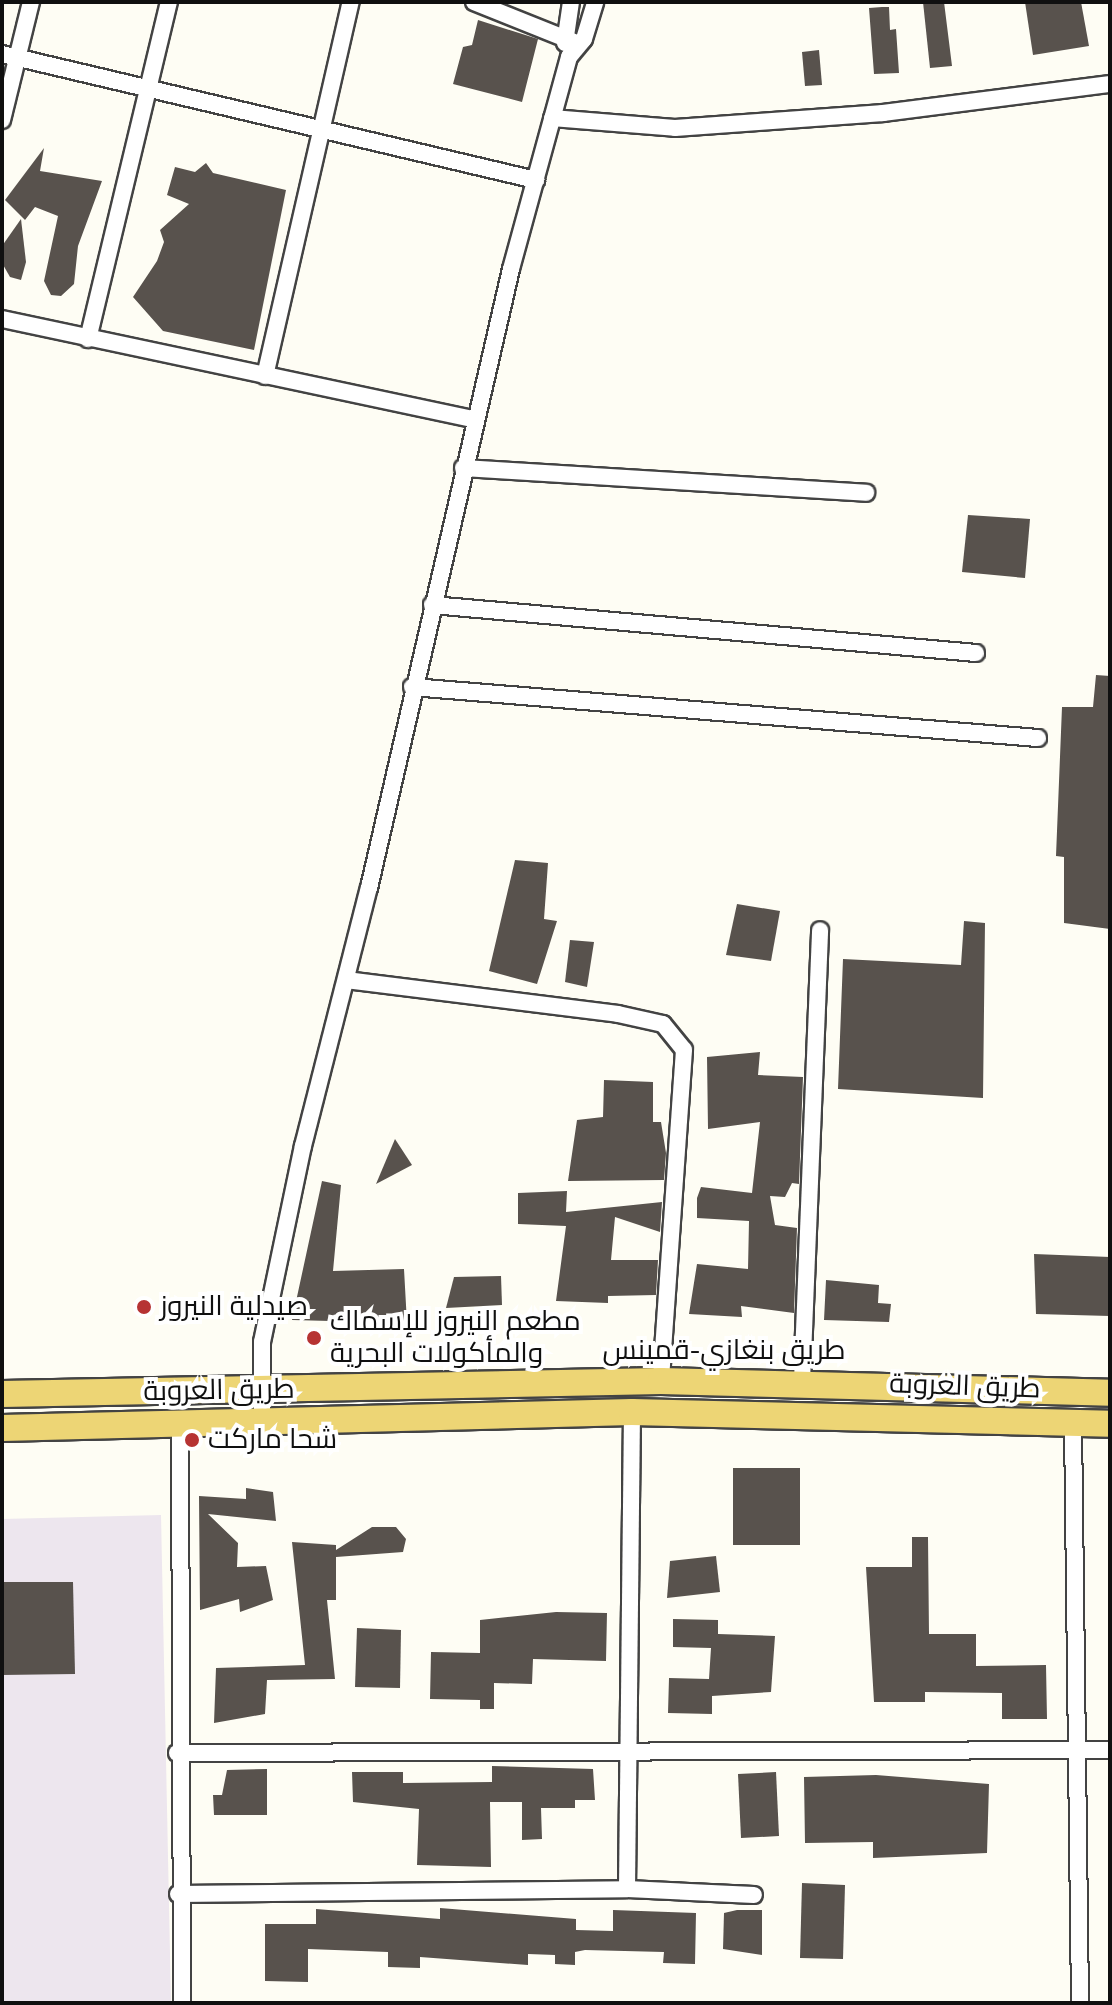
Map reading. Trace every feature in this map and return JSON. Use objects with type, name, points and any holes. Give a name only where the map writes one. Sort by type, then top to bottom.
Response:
[{"type":"main road","name":"طريق بنغازي-قمينس","points":[[2,1394],[661,1381],[802,1381],[1110,1393]]},
{"type":"main road","name":"طريق العروبة","points":[[2,1428],[632,1412],[1110,1424]]},
{"type":"street","points":[[2,120],[10,56],[31,2]]},
{"type":"street","points":[[88,339],[145,88],[169,2]]},
{"type":"street","points":[[265,376],[317,130],[351,2]]},
{"type":"street","points":[[474,2],[563,35],[574,50]]},
{"type":"street","points":[[563,35],[571,2]]},
{"type":"street","points":[[262,1422],[262,1342],[474,419],[552,118],[574,50],[595,2]]},
{"type":"street","points":[[10,56],[536,180]]},
{"type":"street","points":[[552,118],[675,128],[883,113],[1110,84]]},
{"type":"street","points":[[2,319],[474,419]]},
{"type":"street","points":[[463,468],[866,493]]},
{"type":"street","points":[[432,605],[976,653]]},
{"type":"street","points":[[412,687],[1038,738]]},
{"type":"street","points":[[802,1381],[820,930]]},
{"type":"street","points":[[346,980],[618,1014],[663,1024],[684,1050],[661,1381]]},
{"type":"street","points":[[627,1889],[632,1412]]},
{"type":"street","points":[[1073,1422],[1080,2003]]},
{"type":"street","points":[[180,1424],[177,1753],[182,2003]]},
{"type":"street","points":[[177,1753],[628,1747],[1110,1750]]},
{"type":"street","points":[[178,1894],[627,1889],[754,1895]]},
{"type":"shaded area","points":[[161,1515],[171,2003],[2,2003],[2,1519]]},
{"type":"building","points":[[923,2],[944,2],[952,66],[930,68]]},
{"type":"building","points":[[1025,2],[1081,2],[1089,46],[1033,55]]},
{"type":"building","points":[[889,7],[890,30],[896,29],[899,73],[874,74],[869,8]]},
{"type":"building","points":[[478,20],[538,39],[522,102],[453,84],[463,47],[472,45]]},
{"type":"building","points":[[819,50],[822,85],[805,86],[802,52]]},
{"type":"building","points":[[44,148],[40,171],[102,181],[78,246],[74,284],[61,296],[51,295],[44,281],[58,216],[35,207],[25,220],[5,200]]},
{"type":"building","points":[[206,163],[213,173],[286,190],[254,350],[163,331],[133,297],[157,261],[164,242],[160,230],[189,204],[167,195],[175,167],[195,172]]},
{"type":"building","points":[[21,219],[26,262],[21,280],[10,277],[2,263],[2,246]]},
{"type":"building","points":[[968,515],[1030,519],[1025,578],[962,572]]},
{"type":"building","points":[[1096,675],[1110,676],[1110,929],[1064,923],[1064,857],[1056,856],[1062,707],[1093,707]]},
{"type":"building","points":[[515,860],[548,863],[544,919],[557,921],[537,984],[489,971]]},
{"type":"building","points":[[737,904],[780,911],[771,961],[726,955]]},
{"type":"building","points":[[964,921],[985,923],[983,1098],[838,1089],[843,959],[961,965]]},
{"type":"building","points":[[570,940],[594,942],[587,987],[565,982]]},
{"type":"building","points":[[760,1052],[758,1075],[803,1077],[799,1184],[792,1183],[785,1197],[770,1196],[775,1225],[797,1228],[794,1313],[741,1306],[742,1317],[689,1314],[697,1264],[748,1269],[749,1221],[697,1218],[697,1198],[701,1187],[752,1193],[760,1122],[708,1129],[707,1057]]},
{"type":"building","points":[[604,1080],[653,1082],[653,1122],[661,1122],[666,1153],[664,1180],[568,1181],[577,1120],[603,1117]]},
{"type":"building","points":[[395,1139],[412,1165],[376,1184]]},
{"type":"building","points":[[322,1181],[341,1185],[333,1271],[404,1269],[407,1323],[292,1320]]},
{"type":"building","points":[[567,1191],[566,1212],[662,1202],[660,1232],[615,1217],[611,1260],[658,1260],[656,1295],[608,1296],[608,1303],[556,1301],[566,1226],[518,1224],[518,1193]]},
{"type":"building","points":[[1034,1254],[1110,1257],[1110,1316],[1036,1314]]},
{"type":"building","points":[[501,1276],[502,1305],[446,1308],[454,1277]]},
{"type":"building","points":[[826,1280],[879,1285],[878,1303],[891,1304],[889,1322],[824,1320]]},
{"type":"building","points":[[733,1468],[800,1468],[800,1545],[733,1545]]},
{"type":"building","points":[[246,1488],[273,1492],[276,1521],[208,1514],[238,1543],[237,1567],[266,1566],[273,1600],[240,1612],[239,1599],[200,1610],[199,1496],[246,1499]]},
{"type":"building","points":[[372,1527],[396,1527],[406,1539],[403,1552],[336,1557],[336,1600],[327,1600],[335,1679],[267,1680],[265,1714],[214,1723],[216,1668],[305,1665],[292,1542],[336,1545],[336,1550]]},
{"type":"building","points":[[912,1537],[928,1537],[929,1634],[976,1634],[976,1666],[1046,1665],[1047,1719],[1002,1719],[1002,1693],[925,1692],[925,1702],[874,1702],[866,1567],[912,1567]]},
{"type":"building","points":[[716,1556],[720,1592],[667,1598],[670,1561]]},
{"type":"building","points":[[2,1582],[73,1582],[75,1674],[2,1675]]},
{"type":"building","points":[[556,1612],[607,1613],[606,1661],[533,1659],[532,1684],[494,1683],[494,1709],[480,1709],[480,1700],[430,1699],[431,1652],[480,1653],[480,1620]]},
{"type":"building","points":[[673,1619],[718,1620],[718,1634],[775,1636],[771,1692],[712,1696],[712,1714],[668,1713],[669,1678],[709,1679],[711,1648],[673,1647]]},
{"type":"building","points":[[357,1628],[401,1630],[400,1688],[355,1687]]},
{"type":"building","points":[[492,1766],[593,1769],[595,1800],[575,1800],[575,1808],[541,1808],[542,1839],[522,1840],[522,1802],[490,1802],[491,1867],[417,1865],[419,1809],[353,1802],[352,1772],[403,1772],[403,1783],[492,1782]]},
{"type":"building","points":[[267,1769],[267,1815],[214,1815],[213,1795],[222,1795],[227,1770]]},
{"type":"building","points":[[776,1772],[779,1836],[741,1838],[738,1774]]},
{"type":"building","points":[[876,1775],[989,1784],[987,1853],[873,1858],[873,1842],[805,1843],[804,1777]]},
{"type":"building","points":[[802,1883],[845,1885],[843,1959],[800,1958]]},
{"type":"building","points":[[440,1908],[576,1919],[576,1930],[613,1931],[613,1910],[696,1913],[695,1964],[663,1963],[664,1952],[585,1950],[575,1952],[575,1965],[555,1964],[555,1955],[528,1954],[528,1965],[420,1957],[420,1968],[388,1967],[388,1952],[308,1949],[308,1982],[265,1981],[265,1924],[316,1924],[316,1909],[440,1919]]},
{"type":"building","points":[[762,1910],[762,1955],[723,1949],[724,1913]]},
{"type":"place","name":"صيدلية النيروز","points":[[144,1307]]},
{"type":"place","name":"مطعم النيروز للإسماك والمأكولات البحرية","points":[[314,1338]]},
{"type":"place","name":"شحا ماركت","points":[[192,1440]]}]
